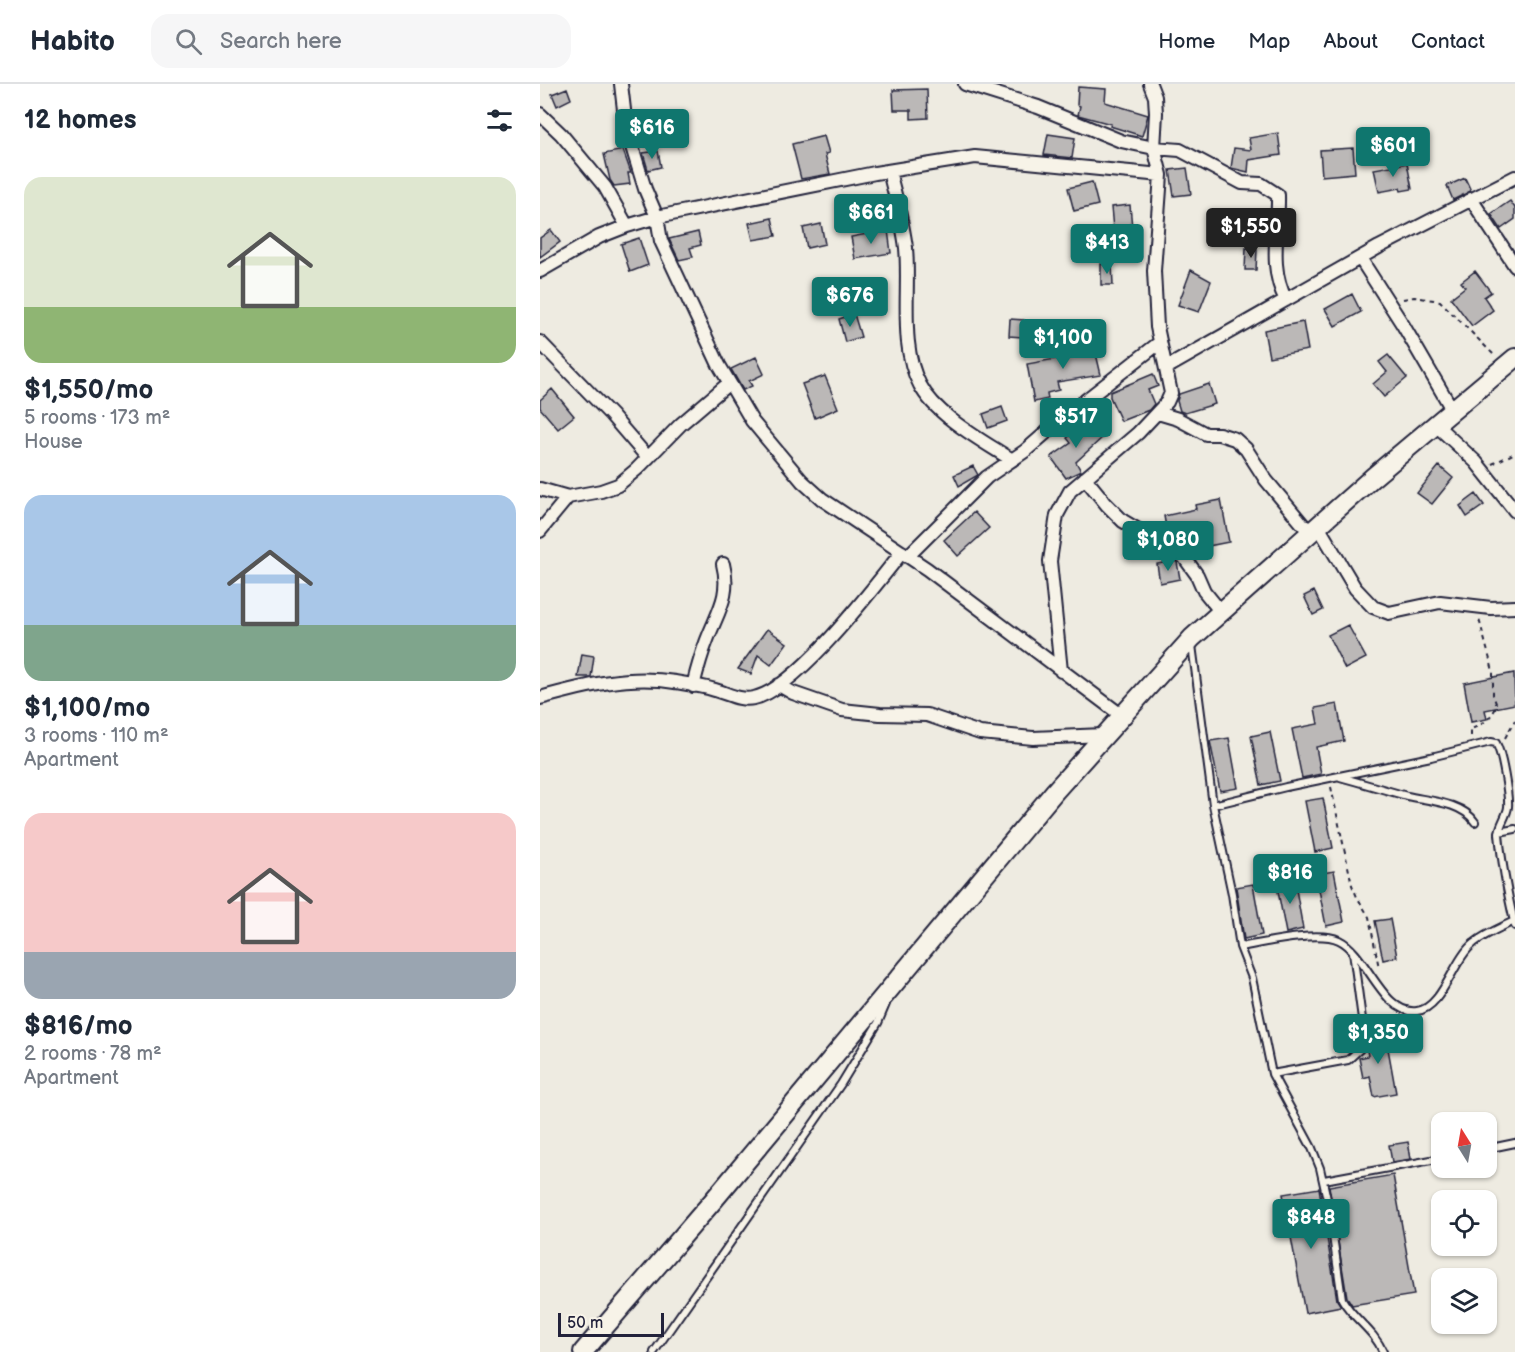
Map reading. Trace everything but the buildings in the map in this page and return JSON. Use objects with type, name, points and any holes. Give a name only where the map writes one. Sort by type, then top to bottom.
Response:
[{"type":"street","points":[[621,84],[626,127],[645,189],[657,217],[661,241],[719,365],[752,421],[802,481],[822,500],[969,599],[1121,715]]},
{"type":"street","points":[[964,84],[1038,107],[1121,141],[1154,148],[1180,150],[1242,183],[1261,184],[1278,195],[1275,266],[1279,287],[1286,300]]},
{"type":"street","points":[[1061,671],[1050,561],[1057,515],[1070,491],[1158,413],[1171,393],[1170,380],[1159,344],[1154,271],[1161,175],[1154,148],[1155,105],[1150,84]]},
{"type":"street","points":[[540,114],[561,134],[605,187],[627,226]]},
{"type":"street","points":[[540,271],[599,237],[657,217],[889,171],[975,157],[1161,175]]},
{"type":"street","points":[[889,171],[906,247],[908,338],[912,364],[920,386],[960,428],[1012,460]]},
{"type":"street","points":[[1166,368],[1360,258],[1515,177]]},
{"type":"street","points":[[1471,199],[1515,266]]},
{"type":"street","points":[[1360,258],[1453,411]]},
{"type":"street","points":[[540,342],[611,415],[648,458]]},
{"type":"street","points":[[540,698],[590,684],[624,680],[673,681],[716,690],[738,699],[755,698],[769,692],[830,640],[905,554],[987,477],[1012,460],[1159,344]]},
{"type":"street","points":[[584,1352],[1121,715],[1192,638],[1314,529],[1510,362]]},
{"type":"street","points":[[540,489],[568,497],[601,491],[618,485],[681,424],[729,383]]},
{"type":"street","points":[[1158,413],[1178,419],[1206,434],[1219,434],[1235,439],[1246,449],[1266,480],[1314,529],[1355,588],[1373,607],[1389,613],[1440,602],[1476,607],[1515,607]]},
{"type":"street","points":[[1436,425],[1457,443],[1481,469],[1515,512]]},
{"type":"street","points":[[1085,478],[1107,505],[1124,521],[1184,557],[1197,575],[1204,591],[1221,612]]},
{"type":"street","points":[[540,531],[568,497]]},
{"type":"street","points":[[693,686],[705,644],[724,600],[727,579],[723,564]]},
{"type":"street","points":[[779,685],[794,693],[842,710],[879,714],[927,715],[980,733],[1033,738],[1104,735]]},
{"type":"lane","points":[[1192,638],[1213,806],[1232,894],[1240,947],[1252,978],[1272,1074],[1312,1148],[1324,1180],[1342,1299],[1347,1308],[1377,1339],[1383,1352]]},
{"type":"lane","points":[[1213,806],[1491,742],[1496,743],[1500,748],[1508,808],[1499,832],[1503,870],[1514,924],[1473,943],[1462,955],[1433,1004],[1417,1011],[1402,1009],[1391,1002],[1353,951],[1339,940],[1304,937],[1240,947]]},
{"type":"lane","points":[[1336,776],[1438,802],[1467,813],[1475,822]]},
{"type":"lane","points":[[1499,832],[1515,829]]},
{"type":"lane","points":[[1272,1074],[1348,1060],[1360,1049],[1363,1034],[1362,1019],[1353,951]]},
{"type":"lane","points":[[654,1352],[841,1084],[878,1023],[892,987]]},
{"type":"lane","points":[[1497,1147],[1515,1143]]},
{"type":"lane","points":[[1324,1180],[1431,1160]]},
{"type":"path","points":[[1389,304],[1414,297],[1440,301],[1510,362]]},
{"type":"path","points":[[1481,469],[1515,453]]},
{"type":"path","points":[[1473,747],[1472,729],[1482,725],[1491,717],[1497,706],[1493,695],[1492,671],[1476,607]]},
{"type":"path","points":[[1500,748],[1515,720]]},
{"type":"path","points":[[1329,778],[1352,885],[1369,917],[1373,931],[1383,992]]}]
